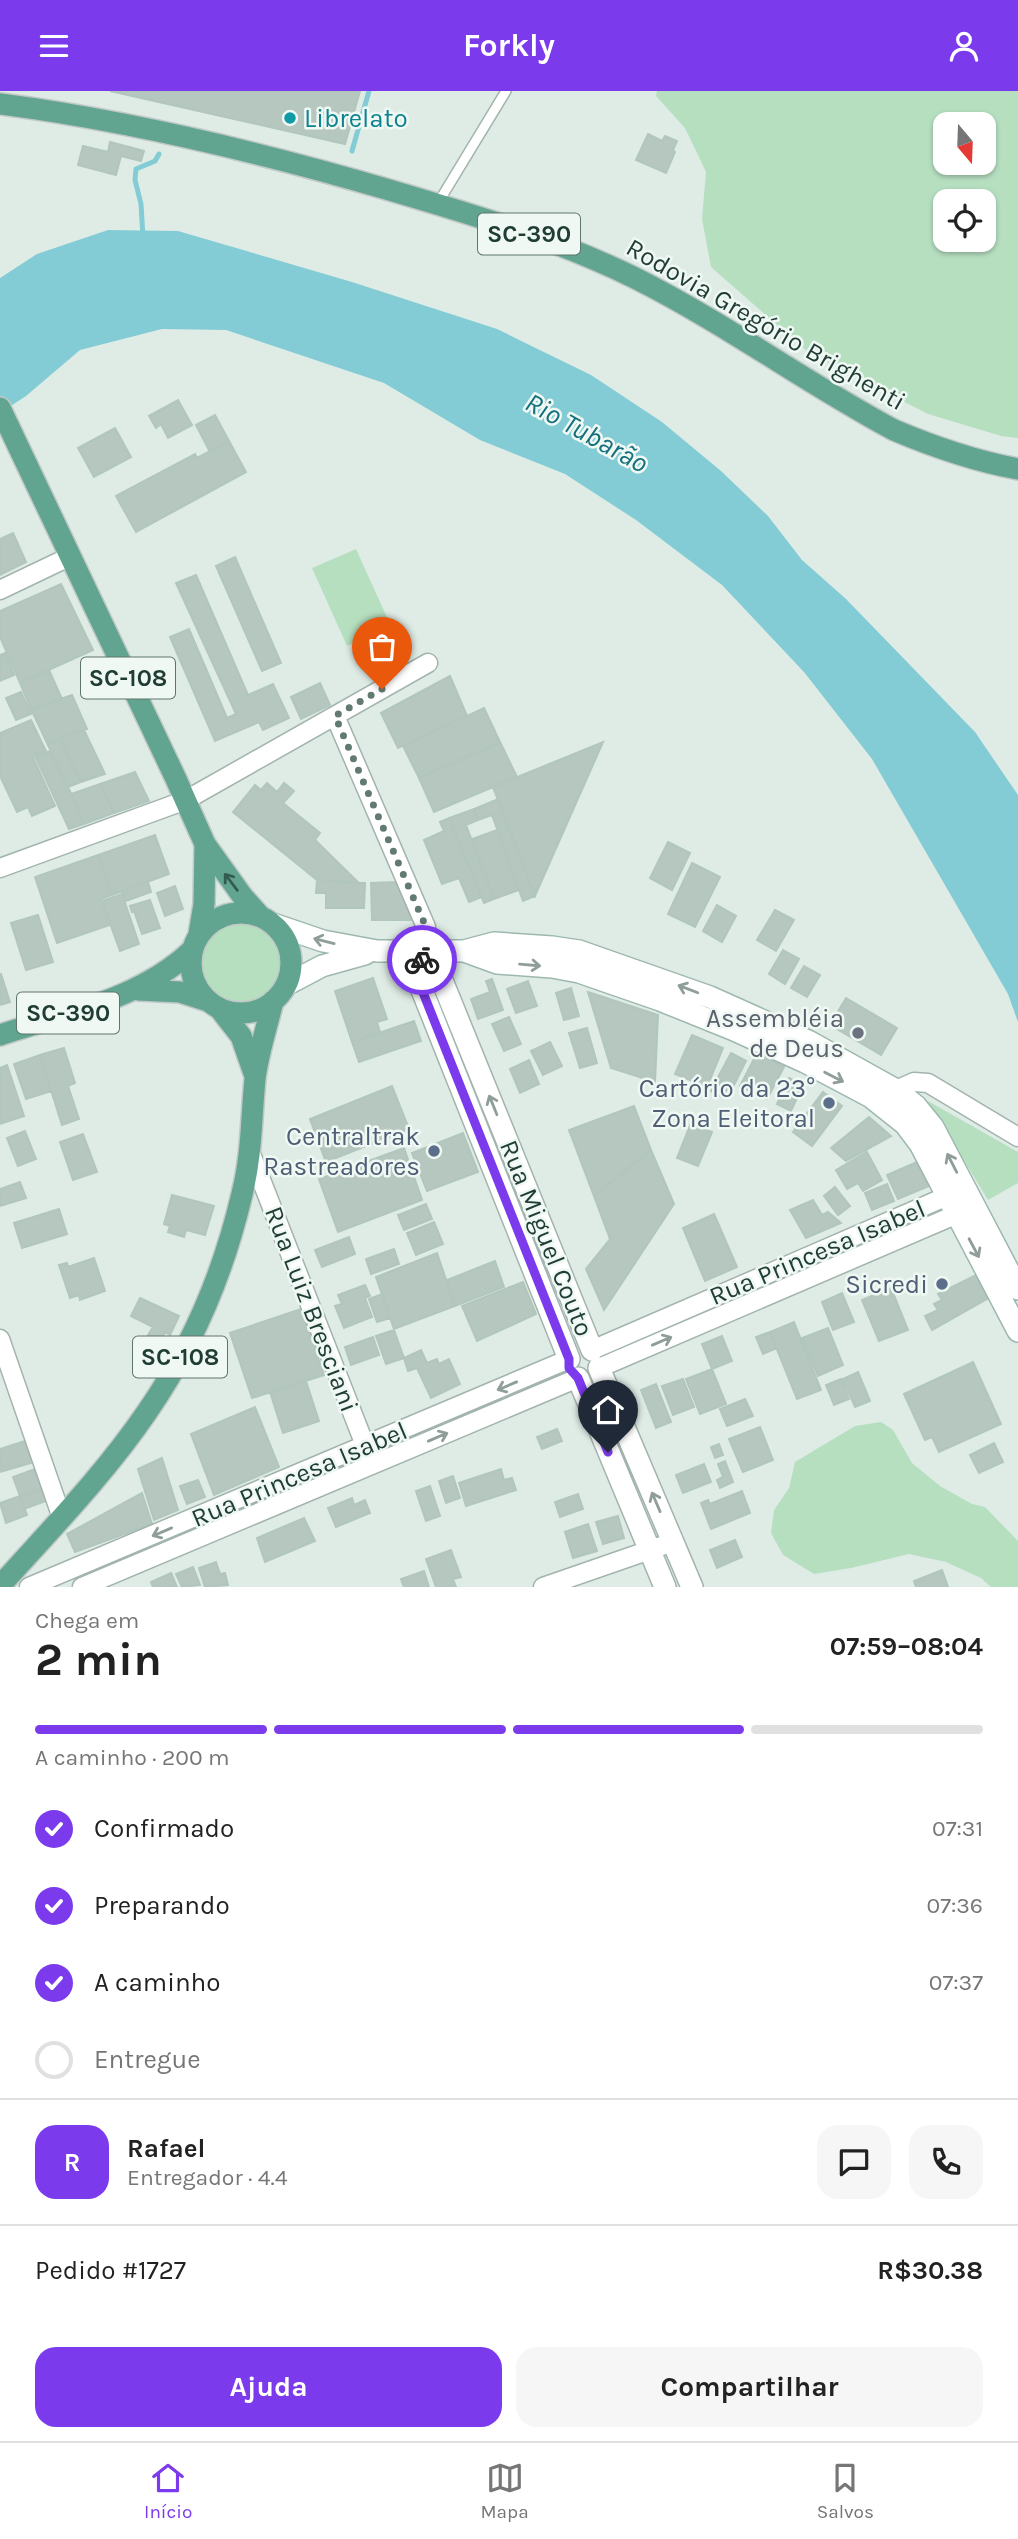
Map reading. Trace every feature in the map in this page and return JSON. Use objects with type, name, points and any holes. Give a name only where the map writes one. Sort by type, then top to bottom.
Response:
[{"type":"main road","name":"Rodovia Gregório Brighenti","points":[[5,100],[182,136],[316,169],[437,204],[553,242],[634,278],[705,317],[894,430],[949,451],[1018,469]]},
{"type":"main road","name":"SC-108","points":[[3,415],[205,844],[243,897],[267,921]]},
{"type":"main road","name":"SC-108","points":[[196,942],[204,904],[205,844]]},
{"type":"main road","points":[[245,913],[267,921],[284,937],[290,952],[291,969],[280,993],[261,1009],[247,1013],[233,1013],[213,1005],[198,991],[192,978],[190,964],[196,942],[212,922],[227,915],[245,913]]},
{"type":"main road","name":"SC-390","points":[[0,1035],[136,990],[166,973],[196,942]]},
{"type":"main road","name":"SC-390","points":[[136,990],[180,992],[213,1005]]},
{"type":"main road","name":"SC-108","points":[[0,1586],[106,1467],[148,1411],[194,1332],[232,1231],[251,1154],[255,1077],[280,993]]},
{"type":"main road","name":"SC-108","points":[[213,1005],[241,1036],[255,1077]]},
{"type":"street","points":[[0,590],[71,556]]},
{"type":"street","points":[[0,868],[186,800],[428,663]]},
{"type":"street","points":[[335,716],[426,927],[424,951]]},
{"type":"street","points":[[267,921],[323,941],[377,951],[464,951],[494,943],[579,951],[611,972],[833,1054],[890,1098],[916,1106],[933,1127],[961,1202],[1018,1331]]},
{"type":"street","points":[[280,993],[322,966],[377,951]]},
{"type":"street","name":"Rua Miguel Couto","points":[[424,951],[439,973],[692,1587]]},
{"type":"street","name":"Rua Miguel Couto","points":[[424,951],[418,980],[573,1368],[665,1587]]},
{"type":"street","points":[[890,1098],[914,1082],[928,1083],[1018,1137]]},
{"type":"street","name":"Rua Luiz Bresciani","points":[[251,1154],[373,1464]]},
{"type":"street","points":[[502,1191],[525,1184]]},
{"type":"street","points":[[961,1202],[1018,1289]]},
{"type":"street","name":"Rua Princesa Isabel","points":[[596,1359],[731,1290],[961,1202]]},
{"type":"street","name":"Rua Princesa Isabel","points":[[596,1359],[738,1308],[961,1202]]},
{"type":"street","points":[[537,1279],[560,1270]]},
{"type":"street","points":[[731,1290],[738,1308]]},
{"type":"street","points":[[0,1339],[62,1518]]},
{"type":"street","points":[[573,1368],[583,1379],[593,1376],[596,1359]]},
{"type":"street","name":"Rua Princesa Isabel","points":[[29,1587],[366,1447],[573,1368]]},
{"type":"street","name":"Rua Princesa Isabel","points":[[82,1587],[373,1464],[573,1368]]},
{"type":"street","points":[[542,1587],[673,1542]]},
{"type":"lane","points":[[437,204],[506,91]]},
{"type":"green space","points":[[657,91],[1018,91],[1018,438],[1001,436],[928,414],[809,353],[711,267],[702,219],[706,172],[685,128],[656,96]]},
{"type":"green space","points":[[356,549],[391,626],[347,646],[312,568]]},
{"type":"green space","points":[[242,920],[258,923],[272,932],[281,946],[284,962],[281,978],[272,992],[258,1001],[242,1004],[226,1001],[212,992],[203,978],[200,962],[203,946],[212,932],[226,923]]},
{"type":"green space","points":[[928,1101],[1018,1152],[1018,1183],[988,1200]]},
{"type":"green space","points":[[881,1422],[893,1430],[912,1463],[940,1486],[972,1504],[985,1507],[1018,1541],[1018,1587],[991,1587],[981,1578],[946,1562],[909,1554],[814,1574],[783,1555],[771,1533],[774,1510],[789,1488],[795,1462],[855,1426]]},
{"type":"water","name":"Rio Tubarão","points":[[108,230],[178,231],[352,282],[497,329],[591,375],[662,422],[721,471],[768,516],[802,560],[846,599],[975,732],[1018,795],[1018,1022],[1008,994],[872,759],[804,672],[722,585],[636,520],[565,474],[480,440],[384,383],[226,330],[162,329],[80,350],[26,396],[0,413],[0,278],[37,254]]},
{"type":"building","name":"Librelato","points":[[110,91],[360,91],[345,144]]},
{"type":"building","points":[[648,134],[662,141],[665,136],[677,141],[666,173],[636,160]]},
{"type":"building","points":[[110,142],[144,151],[141,161],[121,156],[116,175],[78,165],[83,146],[108,152]]},
{"type":"building","points":[[178,400],[192,425],[168,438],[161,424],[156,428],[149,416]]},
{"type":"building","points":[[215,415],[229,441],[210,452],[196,425]]},
{"type":"building","points":[[115,428],[131,457],[94,477],[78,448]]},
{"type":"building","points":[[229,441],[246,472],[136,532],[116,496],[195,454],[197,458]]},
{"type":"building","points":[[13,533],[26,562],[0,575],[0,539]]},
{"type":"building","points":[[235,557],[281,663],[262,671],[216,566]]},
{"type":"building","points":[[196,575],[248,695],[273,684],[289,718],[263,730],[259,722],[215,741],[170,637],[189,629],[227,718],[236,714],[176,583]]},
{"type":"building","points":[[61,584],[93,650],[20,683],[0,637],[0,611]]},
{"type":"building","points":[[5,653],[14,675],[0,681],[0,655]]},
{"type":"building","points":[[49,670],[62,699],[31,709],[20,683]]},
{"type":"building","points":[[450,676],[467,716],[398,748],[381,713]]},
{"type":"building","points":[[320,683],[330,705],[301,719],[291,697]]},
{"type":"building","points":[[21,692],[31,714],[16,720],[6,698]]},
{"type":"building","points":[[72,695],[87,729],[47,743],[31,709]]},
{"type":"building","points":[[484,708],[500,742],[419,778],[403,746]]},
{"type":"building","points":[[31,720],[46,751],[32,755],[55,806],[32,816],[28,807],[17,812],[0,776],[0,733]]},
{"type":"building","points":[[84,730],[105,774],[81,782],[60,738]]},
{"type":"building","points":[[60,738],[81,782],[68,787],[47,743]]},
{"type":"building","points":[[500,742],[517,777],[434,812],[419,778]]},
{"type":"building","points":[[603,742],[535,896],[493,787]]},
{"type":"building","points":[[50,751],[84,824],[69,829],[35,756]]},
{"type":"building","points":[[135,772],[149,801],[114,813],[100,784]]},
{"type":"building","points":[[267,783],[277,792],[284,783],[294,791],[283,803],[320,833],[315,840],[359,883],[317,880],[233,812],[255,785],[261,790]]},
{"type":"building","points":[[100,784],[114,813],[84,824],[71,794]]},
{"type":"building","points":[[498,799],[535,896],[523,901],[492,815],[478,820],[474,809]]},
{"type":"building","points":[[474,809],[478,820],[466,825],[494,899],[484,903],[449,818]]},
{"type":"building","points":[[449,818],[482,897],[469,902],[459,878],[442,884],[424,840],[444,831],[440,822]]},
{"type":"building","points":[[497,830],[519,890],[494,899],[472,839]]},
{"type":"building","points":[[155,835],[169,874],[112,895],[98,855]]},
{"type":"building","points":[[668,842],[690,853],[672,890],[650,878]]},
{"type":"building","points":[[98,855],[112,895],[101,899],[110,925],[57,943],[35,877]]},
{"type":"building","points":[[692,863],[720,877],[695,927],[668,914]]},
{"type":"building","points":[[317,880],[365,883],[364,908],[326,908],[326,893],[316,893]]},
{"type":"building","points":[[148,882],[151,892],[126,901],[122,891]]},
{"type":"building","points":[[397,882],[413,920],[372,920],[371,883]]},
{"type":"building","points":[[175,886],[183,909],[165,916],[157,893]]},
{"type":"building","points":[[122,894],[139,944],[120,951],[102,901]]},
{"type":"building","points":[[150,900],[160,928],[142,934],[130,906]]},
{"type":"building","points":[[717,905],[736,916],[722,942],[703,931]]},
{"type":"building","points":[[775,910],[794,920],[776,951],[757,940]]},
{"type":"building","points":[[38,915],[53,962],[26,970],[11,923]]},
{"type":"building","points":[[783,950],[799,959],[785,984],[769,974]]},
{"type":"building","points":[[804,966],[820,975],[807,997],[791,988]]},
{"type":"building","points":[[0,975],[10,1002],[0,1005]]},
{"type":"building","points":[[373,978],[387,1019],[377,1022],[380,1032],[352,1042],[335,991]]},
{"type":"building","points":[[492,979],[503,1010],[478,1019],[471,999],[490,992],[486,981]]},
{"type":"building","points":[[528,981],[537,1006],[516,1013],[507,989]]},
{"type":"building","points":[[571,988],[579,1016],[564,1020],[556,993]]},
{"type":"building","points":[[588,992],[658,1015],[655,1082],[611,1068]]},
{"type":"building","points":[[846,998],[897,1028],[881,1055],[830,1025]]},
{"type":"building","points":[[509,1017],[521,1044],[504,1051],[492,1024]]},
{"type":"building","points":[[414,1021],[421,1041],[359,1062],[352,1042]]},
{"type":"building","points":[[587,1028],[597,1063],[580,1068],[569,1033]]},
{"type":"building","points":[[692,1035],[723,1048],[707,1087],[675,1074]]},
{"type":"building","points":[[550,1042],[562,1066],[543,1075],[531,1051]]},
{"type":"building","points":[[64,1048],[75,1083],[68,1086],[79,1119],[62,1125],[40,1055]]},
{"type":"building","points":[[731,1053],[746,1061],[733,1087],[717,1079]]},
{"type":"building","points":[[757,1053],[784,1067],[767,1099],[740,1086]]},
{"type":"building","points":[[40,1055],[51,1091],[26,1099],[14,1064]]},
{"type":"building","points":[[529,1060],[539,1084],[520,1093],[510,1069]]},
{"type":"building","points":[[7,1065],[24,1116],[0,1124],[0,1068]]},
{"type":"building","points":[[789,1078],[803,1085],[791,1111],[777,1104]]},
{"type":"building","points":[[717,1079],[729,1085],[723,1097],[711,1091]]},
{"type":"building","points":[[392,1086],[409,1129],[326,1162],[310,1119]]},
{"type":"building","points":[[823,1092],[842,1106],[812,1146],[793,1132]]},
{"type":"building","points":[[634,1106],[651,1150],[594,1196],[569,1130]]},
{"type":"building","points":[[869,1117],[891,1136],[846,1161],[831,1148]]},
{"type":"building","points":[[691,1123],[712,1132],[698,1166],[677,1158]]},
{"type":"building","points":[[25,1131],[36,1159],[18,1166],[7,1138]]},
{"type":"building","points":[[463,1133],[478,1172],[427,1191],[412,1153]]},
{"type":"building","points":[[83,1134],[97,1172],[73,1180],[60,1142]]},
{"type":"building","points":[[404,1148],[422,1200],[338,1232],[319,1179]]},
{"type":"building","points":[[651,1150],[674,1204],[604,1310],[586,1269],[610,1239],[594,1196]]},
{"type":"building","points":[[867,1152],[882,1180],[863,1191],[858,1183],[847,1189],[836,1170]]},
{"type":"building","points":[[917,1162],[929,1186],[898,1199],[887,1175]]},
{"type":"building","points":[[20,1182],[26,1198],[0,1206],[0,1189]]},
{"type":"building","points":[[887,1184],[894,1201],[872,1210],[865,1193]]},
{"type":"building","points":[[835,1187],[850,1206],[838,1215],[824,1196]]},
{"type":"building","points":[[172,1195],[214,1206],[205,1235],[186,1230],[184,1237],[168,1232],[170,1226],[164,1224]]},
{"type":"building","points":[[813,1200],[822,1215],[828,1212],[841,1223],[806,1238],[790,1210]]},
{"type":"building","points":[[426,1204],[432,1219],[404,1230],[398,1215]]},
{"type":"building","points":[[59,1209],[67,1234],[22,1248],[14,1223]]},
{"type":"building","points":[[714,1214],[737,1267],[705,1281],[683,1228]]},
{"type":"building","points":[[434,1222],[443,1244],[416,1255],[407,1233]]},
{"type":"building","points":[[349,1237],[355,1254],[322,1267],[315,1250]]},
{"type":"building","points":[[394,1249],[399,1264],[371,1274],[366,1259]]},
{"type":"building","points":[[437,1253],[455,1306],[394,1329],[376,1277]]},
{"type":"building","points":[[94,1258],[105,1291],[80,1300],[79,1295],[70,1298],[59,1265],[67,1263],[68,1267]]},
{"type":"building","points":[[495,1261],[504,1287],[455,1306],[447,1280]]},
{"type":"building","points":[[980,1273],[992,1296],[932,1330],[925,1316],[938,1310],[934,1304],[942,1300],[938,1294]]},
{"type":"building","points":[[523,1282],[536,1314],[477,1341],[462,1306]]},
{"type":"building","points":[[365,1285],[370,1296],[365,1298],[372,1317],[344,1328],[335,1306],[342,1304],[338,1295]]},
{"type":"building","points":[[891,1288],[908,1330],[879,1341],[862,1300]]},
{"type":"building","points":[[842,1293],[854,1322],[833,1330],[822,1302]]},
{"type":"building","points":[[382,1294],[390,1318],[377,1322],[369,1299]]},
{"type":"building","points":[[140,1298],[179,1316],[170,1335],[165,1332],[161,1341],[148,1335],[153,1327],[131,1316]]},
{"type":"building","points":[[301,1309],[324,1375],[252,1398],[230,1333]]},
{"type":"building","points":[[794,1322],[821,1390],[797,1399],[770,1332]]},
{"type":"building","points":[[828,1328],[843,1365],[818,1376],[802,1338]]},
{"type":"building","points":[[394,1330],[404,1358],[386,1364],[376,1336]]},
{"type":"building","points":[[770,1332],[777,1348],[763,1354],[756,1337]]},
{"type":"building","points":[[722,1336],[732,1361],[712,1369],[702,1344]]},
{"type":"building","points":[[373,1337],[379,1355],[351,1365],[345,1347]]},
{"type":"building","points":[[421,1350],[427,1363],[437,1359],[439,1364],[449,1359],[460,1384],[431,1398],[417,1368],[408,1371],[404,1358]]},
{"type":"building","points":[[973,1362],[1001,1424],[939,1452],[932,1437],[925,1440],[904,1394]]},
{"type":"building","points":[[712,1369],[726,1404],[700,1414],[686,1379]]},
{"type":"building","points":[[858,1372],[870,1401],[855,1407],[843,1379]]},
{"type":"building","points":[[683,1379],[694,1407],[673,1415],[662,1386]]},
{"type":"building","points":[[841,1379],[849,1399],[834,1405],[826,1385]]},
{"type":"building","points":[[306,1381],[319,1421],[283,1433],[270,1392]]},
{"type":"building","points":[[656,1384],[671,1422],[656,1428],[641,1390]]},
{"type":"building","points":[[745,1399],[753,1416],[727,1426],[720,1409]]},
{"type":"building","points":[[255,1407],[279,1467],[214,1495],[191,1434]]},
{"type":"building","points":[[760,1427],[773,1460],[743,1472],[729,1439]]},
{"type":"building","points":[[557,1429],[562,1441],[542,1449],[537,1437]]},
{"type":"building","points":[[28,1440],[34,1462],[0,1472],[0,1449]]},
{"type":"building","points":[[994,1443],[1003,1462],[979,1473],[970,1455]]},
{"type":"building","points":[[719,1444],[723,1455],[715,1458],[711,1447]]},
{"type":"building","points":[[162,1458],[178,1510],[154,1520],[138,1469]]},
{"type":"building","points":[[725,1461],[733,1482],[720,1488],[717,1480],[723,1477],[718,1464]]},
{"type":"building","points":[[704,1464],[711,1482],[683,1493],[676,1475]]},
{"type":"building","points":[[35,1469],[42,1489],[20,1496],[13,1477]]},
{"type":"building","points":[[501,1469],[504,1480],[512,1478],[516,1490],[466,1506],[459,1483]]},
{"type":"building","points":[[453,1476],[460,1498],[446,1503],[439,1481]]},
{"type":"building","points":[[198,1480],[205,1497],[187,1504],[180,1486]]},
{"type":"building","points":[[430,1486],[440,1516],[426,1521],[416,1491]]},
{"type":"building","points":[[42,1489],[46,1501],[24,1509],[20,1496]]},
{"type":"building","points":[[742,1491],[750,1513],[711,1529],[701,1503],[708,1500],[710,1504]]},
{"type":"building","points":[[142,1493],[152,1524],[75,1552],[67,1534]]},
{"type":"building","points":[[578,1494],[583,1509],[560,1517],[555,1502]]},
{"type":"building","points":[[20,1496],[27,1515],[6,1523],[0,1503]]},
{"type":"building","points":[[352,1498],[354,1505],[365,1500],[370,1513],[336,1527],[328,1508]]},
{"type":"building","points":[[618,1516],[624,1538],[603,1544],[596,1522]]},
{"type":"building","points":[[304,1518],[315,1541],[265,1562],[257,1538]]},
{"type":"building","points":[[588,1524],[597,1551],[573,1558],[565,1532]]},
{"type":"building","points":[[735,1540],[742,1557],[717,1568],[710,1550]]},
{"type":"building","points":[[451,1550],[461,1577],[453,1579],[456,1587],[436,1587],[426,1559]]},
{"type":"building","points":[[216,1562],[220,1574],[225,1573],[228,1585],[205,1587],[199,1568]]},
{"type":"building","points":[[193,1567],[200,1585],[182,1587],[176,1574]]},
{"type":"building","points":[[942,1570],[948,1587],[916,1587],[914,1581]]},
{"type":"building","points":[[424,1571],[429,1587],[404,1587],[401,1579]]},
{"type":"building","points":[[171,1573],[177,1587],[153,1587],[151,1582]]},
{"type":"waterway","points":[[352,151],[369,91]]},
{"type":"waterway","points":[[143,238],[141,204],[135,180],[136,169],[155,161],[159,154]]},
{"type":"way so far","points":[[382,689],[335,716],[426,927],[422,960]]},
{"type":"place","name":"Librelato","points":[[290,118]]},
{"type":"place","name":"Assembléia de Deus","points":[[858,1033]]},
{"type":"place","name":"Cartório da 23° Zona Eleitoral","points":[[829,1103]]},
{"type":"place","name":"Centraltrak Rastreadores","points":[[434,1151]]},
{"type":"place","name":"Sicredi","points":[[942,1284]]},
{"type":"route","points":[[422,960],[418,980],[569,1359],[569,1368],[578,1378],[608,1452]]}]
